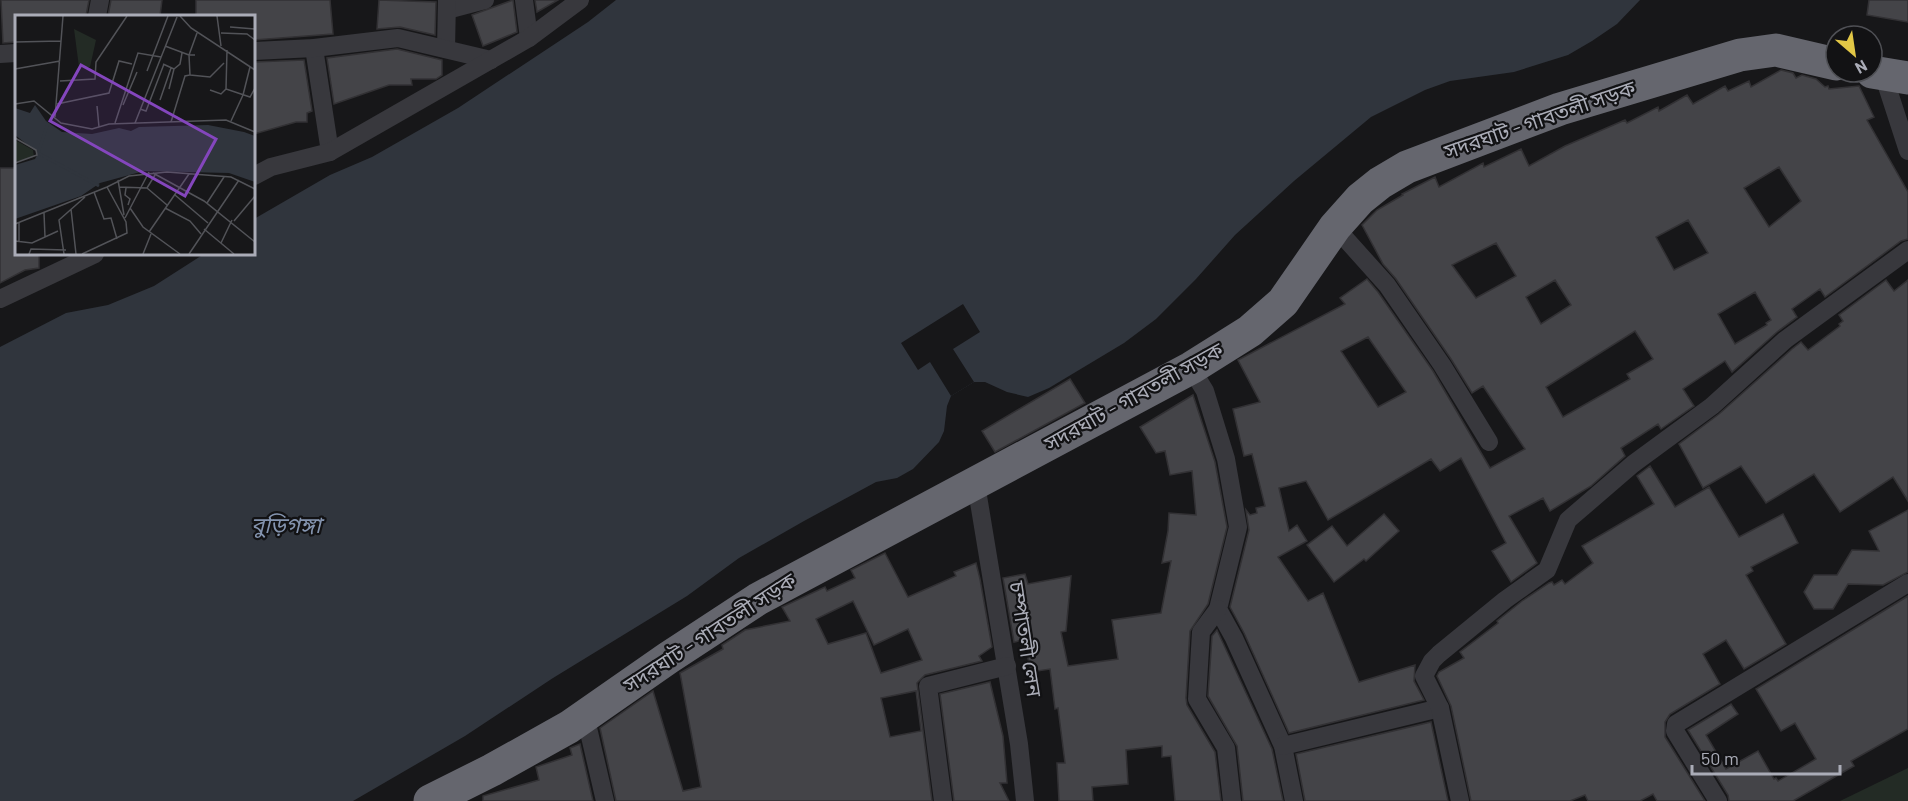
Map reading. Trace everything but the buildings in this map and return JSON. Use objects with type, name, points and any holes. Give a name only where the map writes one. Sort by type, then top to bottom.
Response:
[{"type":"highway","name":"সদরঘাট - গাবতলী সড়ক","points":[[430,801],[492,771],[569,727],[759,599],[1191,368],[1250,331],[1283,302],[1335,227],[1360,199],[1380,183],[1407,167],[1560,109],[1740,55],[1776,50],[1824,61]]},
{"type":"street","points":[[97,15],[100,0]]},
{"type":"street","points":[[446,50],[447,5],[485,0]]},
{"type":"street","points":[[524,0],[530,38]]},
{"type":"street","points":[[255,175],[271,167],[330,152],[530,38],[580,0]]},
{"type":"street","points":[[255,51],[314,48],[398,38],[490,60]]},
{"type":"street","points":[[314,48],[330,152]]},
{"type":"street","points":[[0,54],[15,53]]},
{"type":"street","points":[[1888,75],[1908,151]]},
{"type":"street","points":[[1335,227],[1387,285],[1442,364],[1489,442]]},
{"type":"street","points":[[1460,801],[1440,708],[1424,676],[1432,661],[1505,600],[1547,570],[1568,520],[1633,464],[1712,406],[1785,340],[1908,250]]},
{"type":"street","points":[[0,299],[88,255]]},
{"type":"street","points":[[1191,368],[1205,391],[1226,459],[1238,527],[1218,609],[1201,632],[1197,699],[1226,748],[1232,801]]},
{"type":"street","name":"চম্পাতলী লেন","points":[[976,484],[1007,666],[1025,801]]},
{"type":"street","points":[[1718,801],[1675,728],[1676,724],[1908,583]]},
{"type":"street","points":[[1218,609],[1234,638],[1283,746],[1294,801]]},
{"type":"street","points":[[944,801],[928,686],[1007,666]]},
{"type":"street","points":[[1283,746],[1440,708]]},
{"type":"street","points":[[585,715],[605,801]]},
{"type":"shaded area","points":[[1908,768],[1908,801],[1840,801]]},
{"type":"water","name":"বুড়িগঙ্গা","points":[[616,0],[1640,0],[1617,24],[1568,55],[1514,72],[1450,81],[1425,90],[1371,117],[1294,181],[1235,235],[1156,319],[1124,343],[1049,388],[1028,397],[1007,392],[985,382],[974,382],[951,396],[947,406],[944,431],[939,442],[913,469],[897,478],[876,482],[739,558],[687,596],[553,678],[465,736],[353,801],[0,801],[0,347],[66,313],[108,305],[154,286],[202,255],[255,255],[255,218],[330,175],[372,157],[458,108],[588,22]]},
{"type":"pier","points":[[963,304],[980,332],[953,349],[974,382],[951,396],[930,362],[918,370],[901,343]]}]
